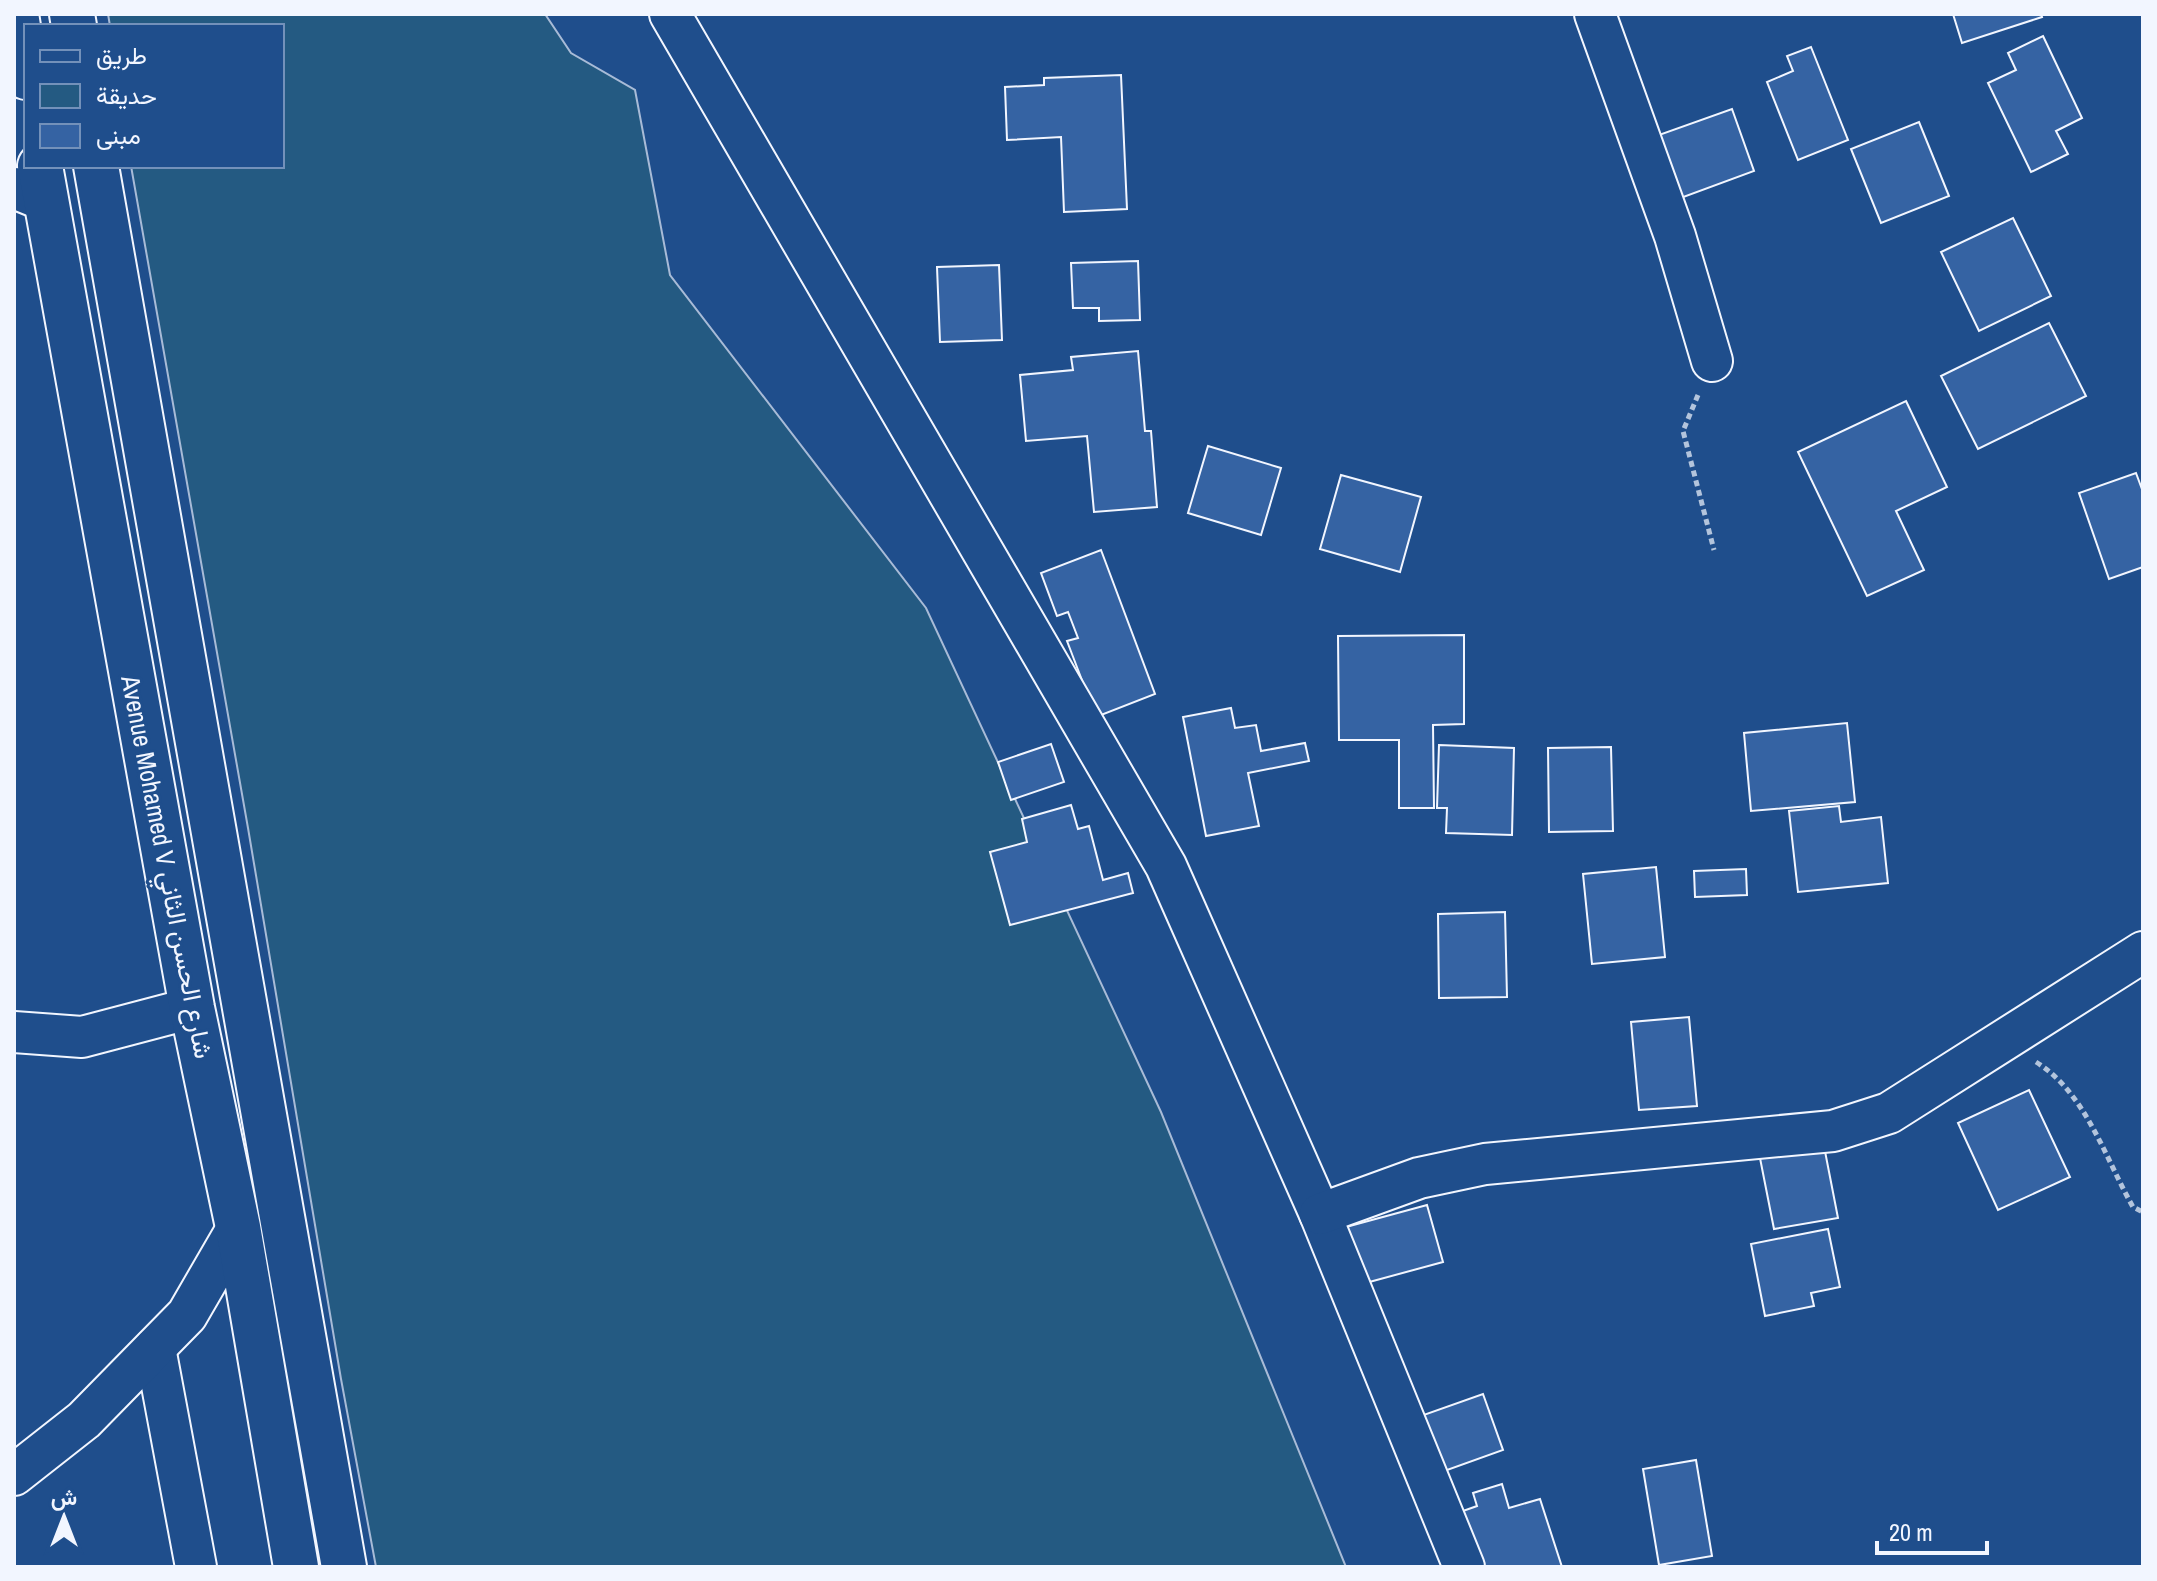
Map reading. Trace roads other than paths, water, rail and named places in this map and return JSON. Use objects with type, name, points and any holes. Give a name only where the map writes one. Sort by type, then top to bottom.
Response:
[{"type":"highway","points":[[16,14],[24,64]]},
{"type":"highway","name":"Avenue Mohamed V شارع الحسن الثاني","points":[[96,168],[344,1567]]},
{"type":"highway","name":"Avenue Mohamed V شارع الحسن الثاني","points":[[33,185],[192,1008],[238,1227],[296,1567]]},
{"type":"street","points":[[670,14],[1166,866],[1320,1214],[1464,1567]]},
{"type":"street","points":[[1595,14],[1675,236],[1712,361]]},
{"type":"street","points":[[1320,1214],[1419,1178],[1485,1164],[1833,1131],[1889,1113],[2143,952]]},
{"type":"street","points":[[14,1032],[82,1037],[192,1008]]},
{"type":"street","points":[[14,1475],[84,1420],[187,1315],[238,1227]]},
{"type":"street","points":[[155,1348],[196,1567]]}]
